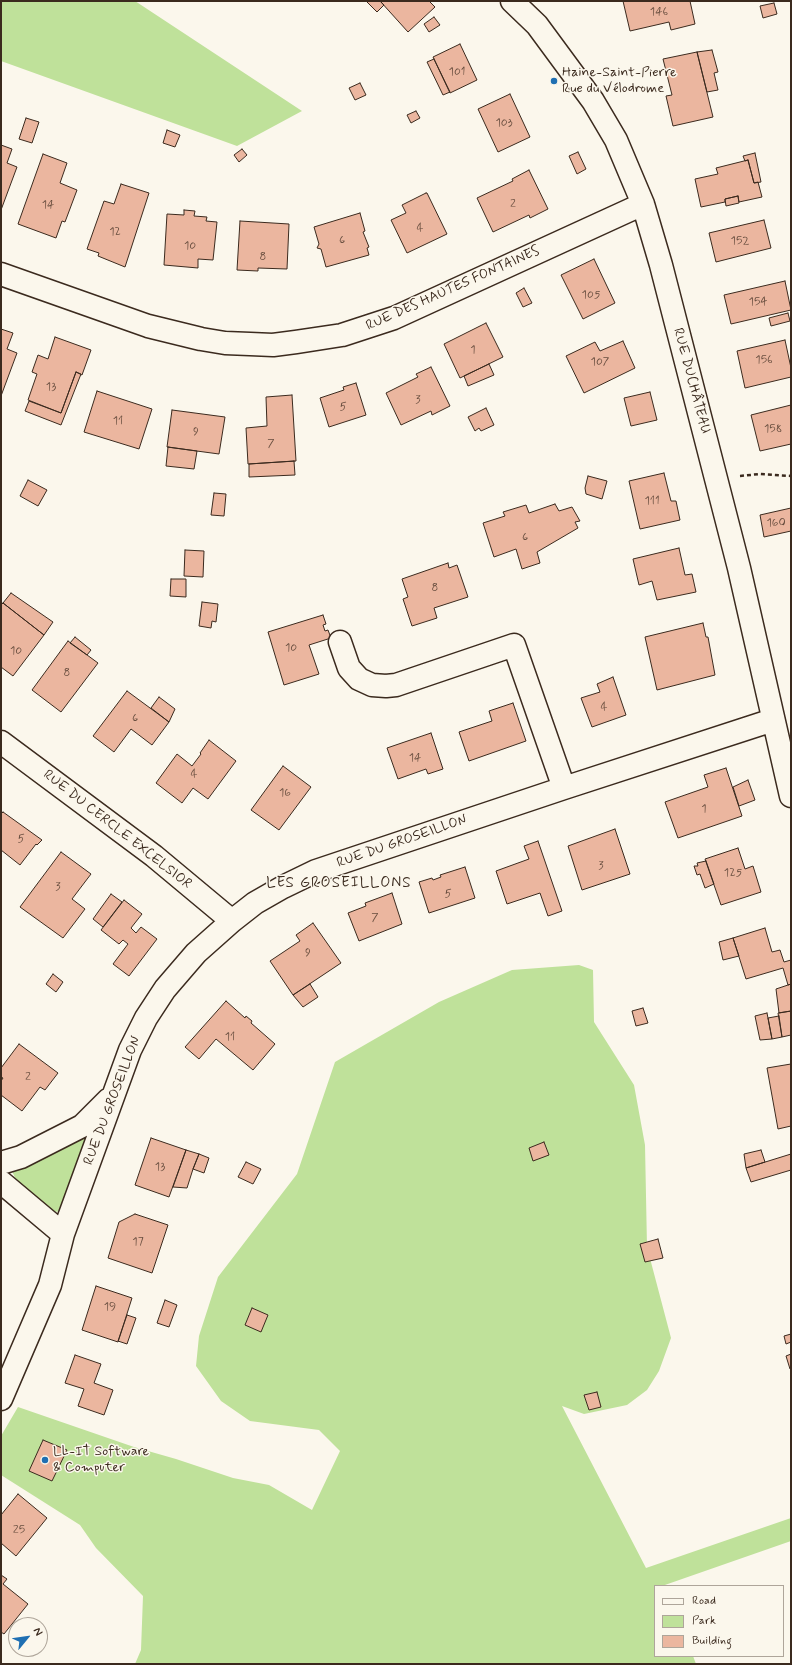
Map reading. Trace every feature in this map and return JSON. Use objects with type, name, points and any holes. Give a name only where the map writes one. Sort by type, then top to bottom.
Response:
[{"type":"street","name":"RUE DUCHÂTEAU","points":[[512,1],[537,25],[593,101],[616,140],[643,204],[661,265],[739,568],[791,796]]},
{"type":"street","name":"RUE DES HAUTES FONTAINES","points":[[1,274],[148,326],[201,339],[225,343],[288,343],[342,335],[394,318],[643,204]]},
{"type":"street","points":[[340,642],[349,668],[358,679],[372,685],[386,686],[396,685],[514,645],[564,788]]},
{"type":"street","name":"RUE DU GROSEILLON","points":[[1,1400],[50,1285],[63,1234],[130,1050],[146,1018],[165,989],[196,953],[232,921],[254,904],[283,887],[316,871],[773,720]]},
{"type":"street","name":"RUE DU CERCLE EXCELSIOR","points":[[1,742],[154,856],[232,921]]},
{"type":"street","points":[[1,1163],[21,1157],[82,1126],[96,1114],[114,1093]]},
{"type":"street","points":[[1,1182],[63,1234]]},
{"type":"path","points":[[717,482],[747,475],[791,476]]},
{"type":"green space","points":[[1,1],[135,1],[302,111],[237,146],[1,61]]},
{"type":"green space","points":[[579,965],[593,970],[594,1022],[634,1085],[645,1145],[647,1247],[671,1338],[659,1371],[647,1390],[627,1405],[584,1414],[562,1406],[646,1568],[791,1518],[791,1541],[665,1585],[654,1585],[654,1657],[693,1657],[696,1664],[135,1664],[141,1650],[143,1596],[96,1548],[80,1525],[1,1475],[1,1436],[18,1407],[134,1447],[233,1478],[269,1485],[312,1510],[340,1451],[319,1430],[250,1421],[221,1401],[196,1366],[199,1336],[218,1277],[297,1174],[335,1062],[439,1002],[512,970]]},
{"type":"green space","points":[[83,1132],[90,1137],[64,1211],[53,1212],[16,1180],[12,1171]]},
{"type":"building","points":[[366,1],[380,1],[384,5],[377,12]]},
{"type":"building","points":[[380,1],[429,1],[435,7],[408,32]]},
{"type":"building","points":[[623,1],[690,1],[695,24],[671,30],[669,22],[630,31]]},
{"type":"building","points":[[774,3],[777,14],[763,18],[760,6]]},
{"type":"building","points":[[434,17],[440,25],[429,32],[424,24]]},
{"type":"building","points":[[460,44],[477,80],[450,93],[433,57]]},
{"type":"building","points":[[712,50],[718,72],[714,73],[718,90],[707,92],[697,52]]},
{"type":"building","points":[[697,52],[713,117],[673,126],[666,96],[672,95],[663,59]]},
{"type":"building","points":[[434,59],[450,92],[443,95],[427,62]]},
{"type":"building","points":[[360,83],[366,95],[355,100],[349,88]]},
{"type":"building","points":[[510,94],[530,137],[498,152],[478,109]]},
{"type":"building","points":[[416,111],[420,118],[411,123],[407,115]]},
{"type":"building","points":[[26,118],[39,122],[32,143],[19,139]]},
{"type":"building","points":[[167,130],[180,135],[175,147],[163,143]]},
{"type":"building","points":[[1,145],[12,149],[7,163],[17,167],[1,210]]},
{"type":"building","points":[[242,149],[247,155],[239,162],[234,155]]},
{"type":"building","points":[[578,152],[586,169],[577,174],[569,156]]},
{"type":"building","points":[[755,153],[761,182],[754,183],[748,160],[745,161],[743,156]]},
{"type":"building","points":[[43,154],[67,163],[60,183],[77,190],[65,222],[62,221],[56,238],[18,224]]},
{"type":"building","points":[[748,160],[754,183],[758,182],[762,197],[739,202],[738,196],[725,199],[725,202],[701,207],[695,179],[718,174],[716,168]]},
{"type":"building","points":[[529,170],[548,209],[530,218],[529,215],[493,232],[477,198],[513,181],[512,179]]},
{"type":"building","points":[[121,184],[149,193],[125,267],[98,256],[99,253],[87,249],[104,201],[114,204]]},
{"type":"building","points":[[426,193],[447,234],[407,253],[391,220],[406,213],[402,205]]},
{"type":"building","points":[[738,196],[739,203],[726,206],[725,199]]},
{"type":"building","points":[[184,210],[195,211],[194,216],[207,217],[206,221],[217,222],[213,260],[198,259],[198,268],[164,265],[167,214],[184,215]]},
{"type":"building","points":[[360,213],[365,231],[363,232],[369,247],[367,248],[369,255],[326,267],[321,249],[317,248],[319,244],[314,227]]},
{"type":"building","points":[[764,220],[771,248],[716,262],[709,233]]},
{"type":"building","points":[[240,221],[289,224],[287,269],[258,268],[258,271],[237,270]]},
{"type":"building","points":[[594,259],[615,303],[583,319],[561,275]]},
{"type":"building","points":[[785,281],[791,310],[731,324],[724,295]]},
{"type":"building","points":[[524,288],[532,303],[523,307],[516,293]]},
{"type":"building","points":[[788,313],[790,321],[771,326],[769,318]]},
{"type":"building","points":[[486,323],[503,357],[460,378],[444,344]]},
{"type":"building","points":[[1,329],[13,333],[7,349],[17,353],[1,396]]},
{"type":"building","points":[[55,337],[91,350],[82,375],[76,372],[61,413],[28,400],[37,374],[32,372],[38,355],[48,359]]},
{"type":"building","points":[[785,340],[791,368],[791,377],[745,388],[737,351]]},
{"type":"building","points":[[623,341],[635,368],[584,393],[566,356],[595,342],[600,351]]},
{"type":"building","points":[[489,364],[494,375],[468,386],[464,376]]},
{"type":"building","points":[[431,367],[450,406],[432,415],[431,411],[401,425],[386,393],[418,377],[416,374]]},
{"type":"building","points":[[76,372],[81,374],[61,425],[25,411],[29,401],[61,413]]},
{"type":"building","points":[[356,383],[366,415],[329,427],[320,398],[344,390],[343,387]]},
{"type":"building","points":[[97,391],[152,409],[139,449],[84,432]]},
{"type":"building","points":[[650,392],[657,420],[631,426],[624,398]]},
{"type":"building","points":[[292,395],[296,461],[248,464],[246,428],[267,426],[266,397]]},
{"type":"building","points":[[791,405],[791,444],[760,451],[751,415]]},
{"type":"building","points":[[486,408],[494,425],[481,431],[479,428],[475,431],[468,417]]},
{"type":"building","points":[[172,410],[225,417],[219,454],[167,447]]},
{"type":"building","points":[[168,447],[197,451],[194,469],[166,466]]},
{"type":"building","points":[[294,461],[295,475],[249,477],[249,464]]},
{"type":"building","points":[[664,473],[671,501],[676,501],[680,520],[640,529],[629,481]]},
{"type":"building","points":[[588,476],[607,481],[602,499],[586,494],[585,488]]},
{"type":"building","points":[[28,480],[47,490],[38,506],[20,496]]},
{"type":"building","points":[[214,493],[226,494],[224,516],[211,515]]},
{"type":"building","points":[[555,504],[559,511],[572,507],[580,521],[575,522],[578,528],[537,552],[540,563],[522,569],[516,549],[494,557],[483,523],[505,516],[503,512],[526,505],[529,513]]},
{"type":"building","points":[[791,508],[791,531],[764,537],[760,515]]},
{"type":"building","points":[[679,548],[685,575],[692,574],[696,592],[657,600],[652,581],[639,585],[633,559]]},
{"type":"building","points":[[185,550],[204,551],[203,577],[184,576]]},
{"type":"building","points":[[448,563],[449,568],[457,565],[468,597],[434,608],[437,618],[412,626],[403,599],[408,597],[402,579]]},
{"type":"building","points":[[171,579],[186,579],[186,597],[170,596]]},
{"type":"building","points":[[11,593],[53,622],[44,635],[3,603]]},
{"type":"building","points":[[202,602],[218,604],[216,622],[212,621],[211,628],[199,626]]},
{"type":"building","points":[[3,603],[44,635],[13,676],[1,667],[1,605]]},
{"type":"building","points":[[323,615],[326,624],[323,625],[325,631],[328,630],[331,638],[309,645],[319,674],[284,685],[268,632]]},
{"type":"building","points":[[703,623],[706,637],[708,637],[715,675],[657,690],[645,637]]},
{"type":"building","points":[[75,637],[91,650],[87,655],[70,643]]},
{"type":"building","points":[[68,641],[98,663],[61,712],[32,690]]},
{"type":"building","points":[[613,677],[626,715],[592,727],[581,698],[600,692],[597,684]]},
{"type":"building","points":[[127,691],[169,722],[152,745],[131,729],[114,752],[93,736]]},
{"type":"building","points":[[159,697],[175,709],[169,722],[151,708]]},
{"type":"building","points":[[513,703],[526,741],[469,761],[459,732],[492,721],[489,711]]},
{"type":"building","points":[[431,733],[443,769],[428,774],[426,769],[398,779],[387,748]]},
{"type":"building","points":[[209,740],[236,761],[208,799],[193,788],[182,803],[156,783],[177,754],[192,766]]},
{"type":"building","points":[[283,766],[311,787],[279,830],[251,810]]},
{"type":"building","points":[[726,768],[742,816],[678,838],[665,802],[708,787],[704,775]]},
{"type":"building","points":[[748,780],[755,800],[739,806],[733,787]]},
{"type":"building","points":[[3,812],[42,840],[37,845],[36,844],[20,865],[1,850],[1,814]]},
{"type":"building","points":[[615,829],[630,874],[582,890],[568,846]]},
{"type":"building","points":[[538,841],[562,911],[548,916],[540,893],[507,904],[496,871],[529,859],[524,846]]},
{"type":"building","points":[[738,848],[745,869],[753,866],[761,892],[721,905],[705,859]]},
{"type":"building","points":[[61,852],[91,874],[72,899],[85,909],[63,938],[20,907]]},
{"type":"building","points":[[706,861],[714,884],[705,888],[700,874],[697,875],[694,866],[698,866],[697,863]]},
{"type":"building","points":[[465,867],[475,898],[429,913],[419,882],[432,878],[433,880],[441,877],[440,875]]},
{"type":"building","points":[[392,893],[402,924],[359,941],[348,913],[366,906],[365,903]]},
{"type":"building","points":[[111,894],[122,902],[103,927],[93,919]]},
{"type":"building","points":[[124,900],[142,914],[131,928],[136,933],[141,927],[157,939],[129,976],[113,964],[128,944],[123,940],[119,944],[101,930]]},
{"type":"building","points":[[313,923],[341,963],[293,995],[270,961],[300,941],[296,935]]},
{"type":"building","points":[[765,928],[772,952],[780,950],[784,962],[791,960],[791,984],[788,985],[783,968],[746,979],[733,938]]},
{"type":"building","points":[[733,938],[739,956],[723,960],[719,942]]},
{"type":"building","points":[[53,974],[63,982],[56,992],[46,984]]},
{"type":"building","points":[[310,984],[318,997],[303,1007],[293,995]]},
{"type":"building","points":[[791,984],[791,1011],[779,1013],[776,989]]},
{"type":"building","points":[[226,1001],[245,1018],[246,1016],[252,1021],[251,1023],[275,1044],[253,1070],[216,1039],[199,1059],[185,1047]]},
{"type":"building","points":[[643,1008],[648,1023],[636,1026],[632,1011]]},
{"type":"building","points":[[791,1011],[791,1035],[782,1037],[778,1013]]},
{"type":"building","points":[[767,1013],[772,1039],[760,1040],[755,1016]]},
{"type":"building","points":[[779,1016],[782,1037],[772,1039],[768,1018]]},
{"type":"building","points":[[19,1044],[58,1073],[45,1090],[40,1087],[22,1111],[1,1095],[1,1081],[3,1078],[1,1077],[1,1068]]},
{"type":"building","points":[[791,1064],[791,1126],[778,1129],[767,1068]]},
{"type":"building","points":[[151,1138],[186,1150],[169,1197],[135,1185]]},
{"type":"building","points":[[544,1142],[549,1155],[533,1161],[529,1148]]},
{"type":"building","points":[[186,1150],[199,1154],[187,1188],[173,1187]]},
{"type":"building","points":[[761,1150],[765,1162],[746,1168],[744,1154]]},
{"type":"building","points":[[199,1154],[209,1158],[204,1173],[193,1169]]},
{"type":"building","points":[[791,1154],[791,1170],[751,1182],[746,1168]]},
{"type":"building","points":[[246,1162],[261,1169],[253,1184],[238,1177]]},
{"type":"building","points":[[135,1214],[168,1225],[152,1273],[108,1258],[119,1222]]},
{"type":"building","points":[[658,1239],[663,1258],[645,1262],[640,1244]]},
{"type":"building","points":[[96,1286],[132,1298],[118,1342],[82,1330]]},
{"type":"building","points":[[165,1300],[177,1305],[169,1327],[157,1323]]},
{"type":"building","points":[[252,1308],[268,1315],[261,1332],[245,1325]]},
{"type":"building","points":[[127,1315],[136,1318],[127,1344],[118,1341]]},
{"type":"building","points":[[791,1334],[791,1342],[786,1344],[784,1336]]},
{"type":"building","points":[[791,1354],[791,1368],[790,1369],[786,1356]]},
{"type":"building","points":[[75,1355],[101,1364],[94,1383],[113,1390],[104,1415],[78,1406],[84,1389],[65,1383]]},
{"type":"building","points":[[597,1392],[601,1407],[589,1410],[584,1395]]},
{"type":"building","points":[[43,1440],[67,1450],[52,1481],[29,1471]]},
{"type":"building","points":[[18,1494],[47,1518],[16,1556],[1,1543],[1,1515]]},
{"type":"building","points":[[1,1575],[7,1579],[3,1584],[28,1604],[18,1617],[8,1617],[8,1629],[4,1634],[1,1632]]},
{"type":"place","name":"Haine-Saint-Pierre Rue du Vélodrome","points":[[554,81]]},
{"type":"place","name":"LL-IT Software & Computer","points":[[45,1460]]},
{"type":"district","name":"LES GROSEILLONS","points":[[339,884]]}]
